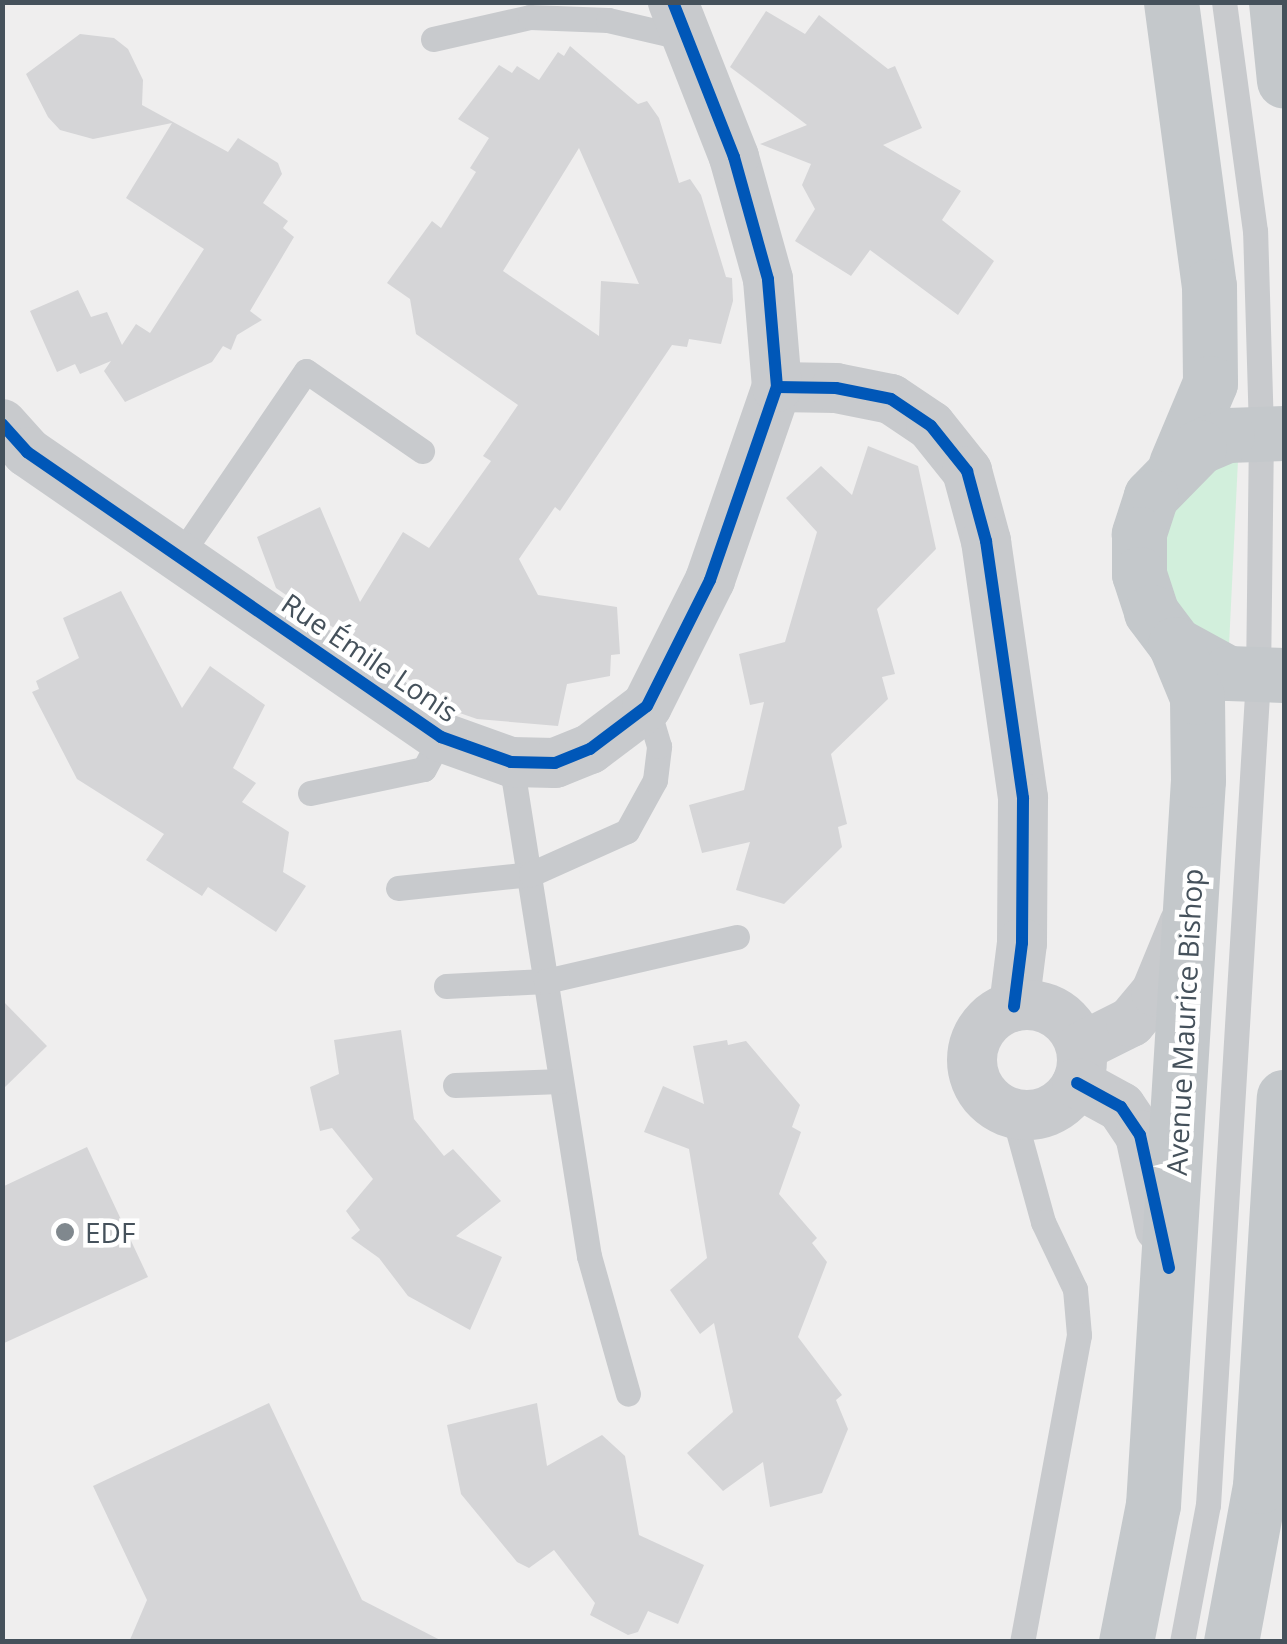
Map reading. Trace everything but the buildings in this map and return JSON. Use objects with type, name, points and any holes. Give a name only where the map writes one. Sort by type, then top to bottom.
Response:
[{"type":"main road","points":[[1276,2],[1284,81]]},
{"type":"main road","points":[[1168,12],[1209,286],[1210,383],[1176,464],[1151,496],[1138,534],[1139,574],[1151,612],[1176,644],[1200,662],[1271,676]]},
{"type":"main road","points":[[1176,464],[1227,435],[1273,432]]},
{"type":"main road","name":"Avenue Maurice Bishop","points":[[1126,1642],[1153,1505],[1191,906],[1197,697],[1176,644]]},
{"type":"main road","points":[[1231,1642],[1260,1486],[1284,1097]]},
{"type":"street","points":[[681,21],[734,157],[768,279],[777,387],[836,388],[891,399],[931,426],[967,471],[986,542],[1023,798],[1022,943],[1014,1006]]},
{"type":"street","name":"Rue Émile Lonis","points":[[2,424],[26,452],[441,737],[512,762],[555,763],[590,748],[647,706],[710,580],[777,387]]},
{"type":"street","points":[[1169,1268],[1140,1136],[1121,1107],[1079,1065],[1074,1031],[1048,1008],[1014,1006],[984,1024],[972,1056],[982,1092],[1013,1114],[1050,1110],[1079,1065],[1131,1022],[1156,992],[1191,906]]},
{"type":"lane","points":[[1182,1642],[1208,1505],[1271,676],[1273,432],[1255,231],[1224,2]]},
{"type":"lane","points":[[433,39],[530,17],[681,21]]},
{"type":"lane","points":[[179,557],[306,371],[422,451]]},
{"type":"lane","points":[[398,888],[531,874],[628,831],[641,813],[655,780],[658,746],[647,706]]},
{"type":"lane","points":[[310,793],[424,769],[441,737]]},
{"type":"lane","points":[[512,762],[589,1256],[628,1394]]},
{"type":"lane","points":[[446,986],[546,981],[737,937]]},
{"type":"lane","points":[[455,1084],[561,1082]]},
{"type":"lane","points":[[1013,1114],[1043,1222],[1075,1289],[1079,1335],[1022,1642]]},
{"type":"green space","points":[[1238,460],[1229,646],[1196,629],[1176,606],[1163,574],[1163,533],[1176,503],[1213,469]]},
{"type":"cycle path","points":[[2,424],[27,452],[441,737],[511,762],[555,763],[590,749],[647,706],[710,580],[777,387],[768,279],[734,157],[673,2]]},
{"type":"cycle path","points":[[777,387],[836,388],[891,399],[931,426],[967,471],[986,541],[1023,798],[1022,943],[1014,1006]]},
{"type":"cycle path","points":[[1077,1083],[1121,1107],[1140,1135],[1169,1268]]},
{"type":"place","name":"EDF","points":[[65,1232]]}]
